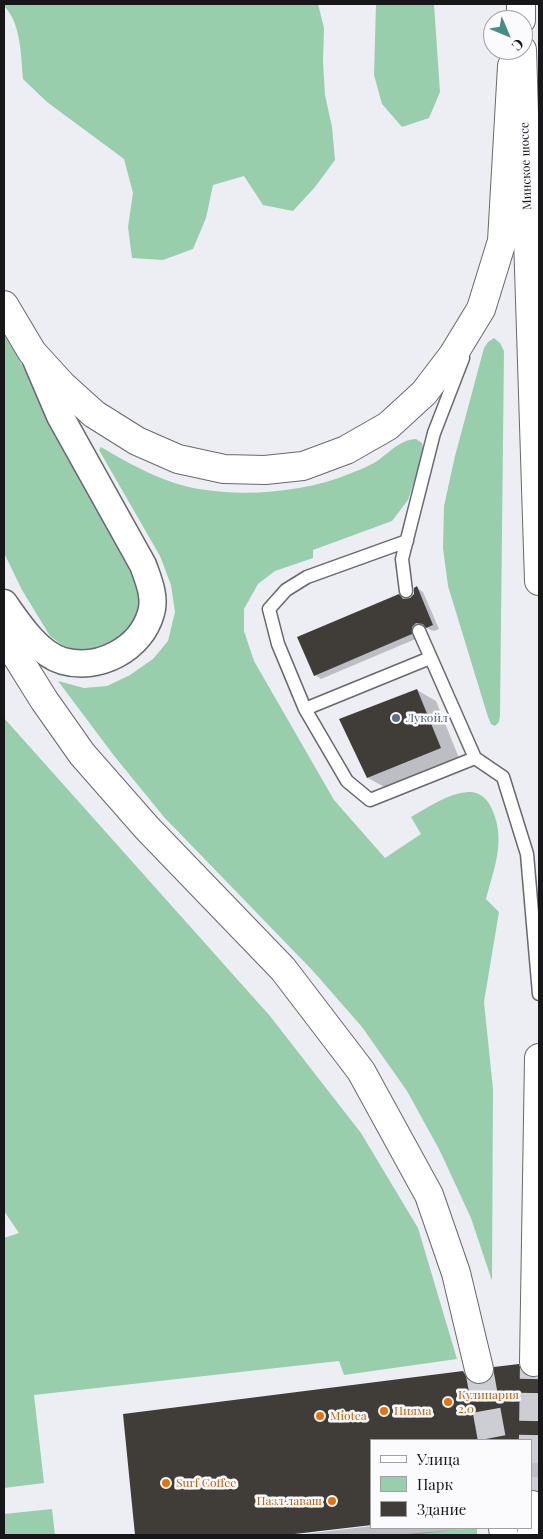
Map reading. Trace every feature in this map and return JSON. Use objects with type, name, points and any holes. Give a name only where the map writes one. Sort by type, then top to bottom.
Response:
[{"type":"main road","points":[[4,305],[32,352],[63,386],[94,414],[137,441],[178,459],[224,469],[265,470],[303,466],[346,450],[388,426],[424,393],[453,355],[481,309],[502,241],[512,60]]},
{"type":"main road","name":"Минское шоссе","points":[[522,60],[539,581]]},
{"type":"main road","points":[[4,636],[44,700],[82,754],[147,828],[283,969],[361,1071],[429,1195],[456,1273],[479,1369]]},
{"type":"main road","points":[[534,1362],[539,1058]]},
{"type":"street","points":[[4,603],[24,631],[45,651],[62,661],[82,664],[108,660],[127,649],[143,632],[152,612],[152,590],[143,564],[60,416],[32,352]]},
{"type":"lane","points":[[406,591],[402,559],[434,433],[481,309]]},
{"type":"lane","points":[[407,541],[307,576],[286,590],[269,609],[278,644],[305,709],[347,781],[370,800],[475,758]]},
{"type":"lane","points":[[419,631],[475,758],[503,777],[527,854],[539,994]]},
{"type":"lane","points":[[305,709],[430,658]]},
{"type":"green space","points":[[4,4],[318,4],[324,28],[323,62],[325,95],[332,127],[335,160],[315,187],[293,211],[263,205],[244,176],[213,185],[206,218],[193,249],[163,260],[132,258],[128,227],[133,193],[124,159],[47,102],[23,79],[21,50],[17,30]]},
{"type":"green space","points":[[376,4],[434,4],[440,92],[429,118],[402,127],[382,104],[374,75]]},
{"type":"green space","points":[[4,331],[124,557],[138,590],[139,605],[135,619],[128,632],[117,642],[90,651],[75,650],[62,645],[50,636],[22,590],[4,553]]},
{"type":"green space","points":[[494,338],[500,343],[504,351],[500,715],[499,722],[495,726],[491,724],[488,717],[448,586],[443,548],[444,506],[455,456],[484,348]]},
{"type":"green space","points":[[416,439],[422,443],[424,452],[408,500],[392,521],[313,550],[313,558],[275,571],[258,584],[244,609],[244,631],[254,661],[334,800],[385,858],[421,834],[411,817],[453,795],[475,792],[481,795],[490,805],[495,817],[499,840],[498,852],[486,899],[499,912],[484,1002],[493,1089],[492,1281],[471,1218],[440,1151],[407,1091],[362,1027],[313,971],[164,817],[115,757],[58,681],[84,688],[107,686],[130,675],[153,659],[168,641],[175,612],[171,585],[160,556],[99,450],[101,447],[136,467],[186,486],[236,493],[256,493],[295,489],[332,480],[371,464],[404,442]]},
{"type":"green space","points":[[4,718],[270,1016],[361,1133],[418,1228],[457,1359],[344,1375],[339,1361],[34,1395],[44,1483],[4,1488],[4,1238],[19,1233],[4,1211]]},
{"type":"green space","points":[[52,1509],[55,1535],[4,1535],[4,1514]]},
{"type":"green space","points":[[465,1529],[477,1529],[477,1535],[395,1535]]},
{"type":"building","points":[[417,586],[433,625],[426,628],[423,624],[416,623],[412,627],[412,634],[314,676],[297,637],[399,594],[403,599],[410,598],[414,594],[414,588]]},
{"type":"building","points":[[417,689],[441,748],[367,778],[339,719]]},
{"type":"building","points":[[519,1364],[526,1376],[533,1378],[539,1376],[539,1440],[370,1439],[370,1525],[286,1535],[135,1535],[123,1414],[463,1371],[468,1380],[475,1384],[482,1384],[490,1380],[494,1374],[494,1367]]},
{"type":"tunnel","points":[[533,1439],[534,1362]]},
{"type":"tunnel","points":[[479,1369],[492,1439]]},
{"type":"place","name":"Лукойл","points":[[396,718]]},
{"type":"place","name":"Кулинария 2.0","points":[[448,1402]]},
{"type":"place","name":"Нияма","points":[[384,1411]]},
{"type":"place","name":"Miotea","points":[[320,1416]]},
{"type":"place","name":"Surf Coffee","points":[[166,1483]]},
{"type":"place","name":"Пазл лаваш","points":[[332,1501]]}]
